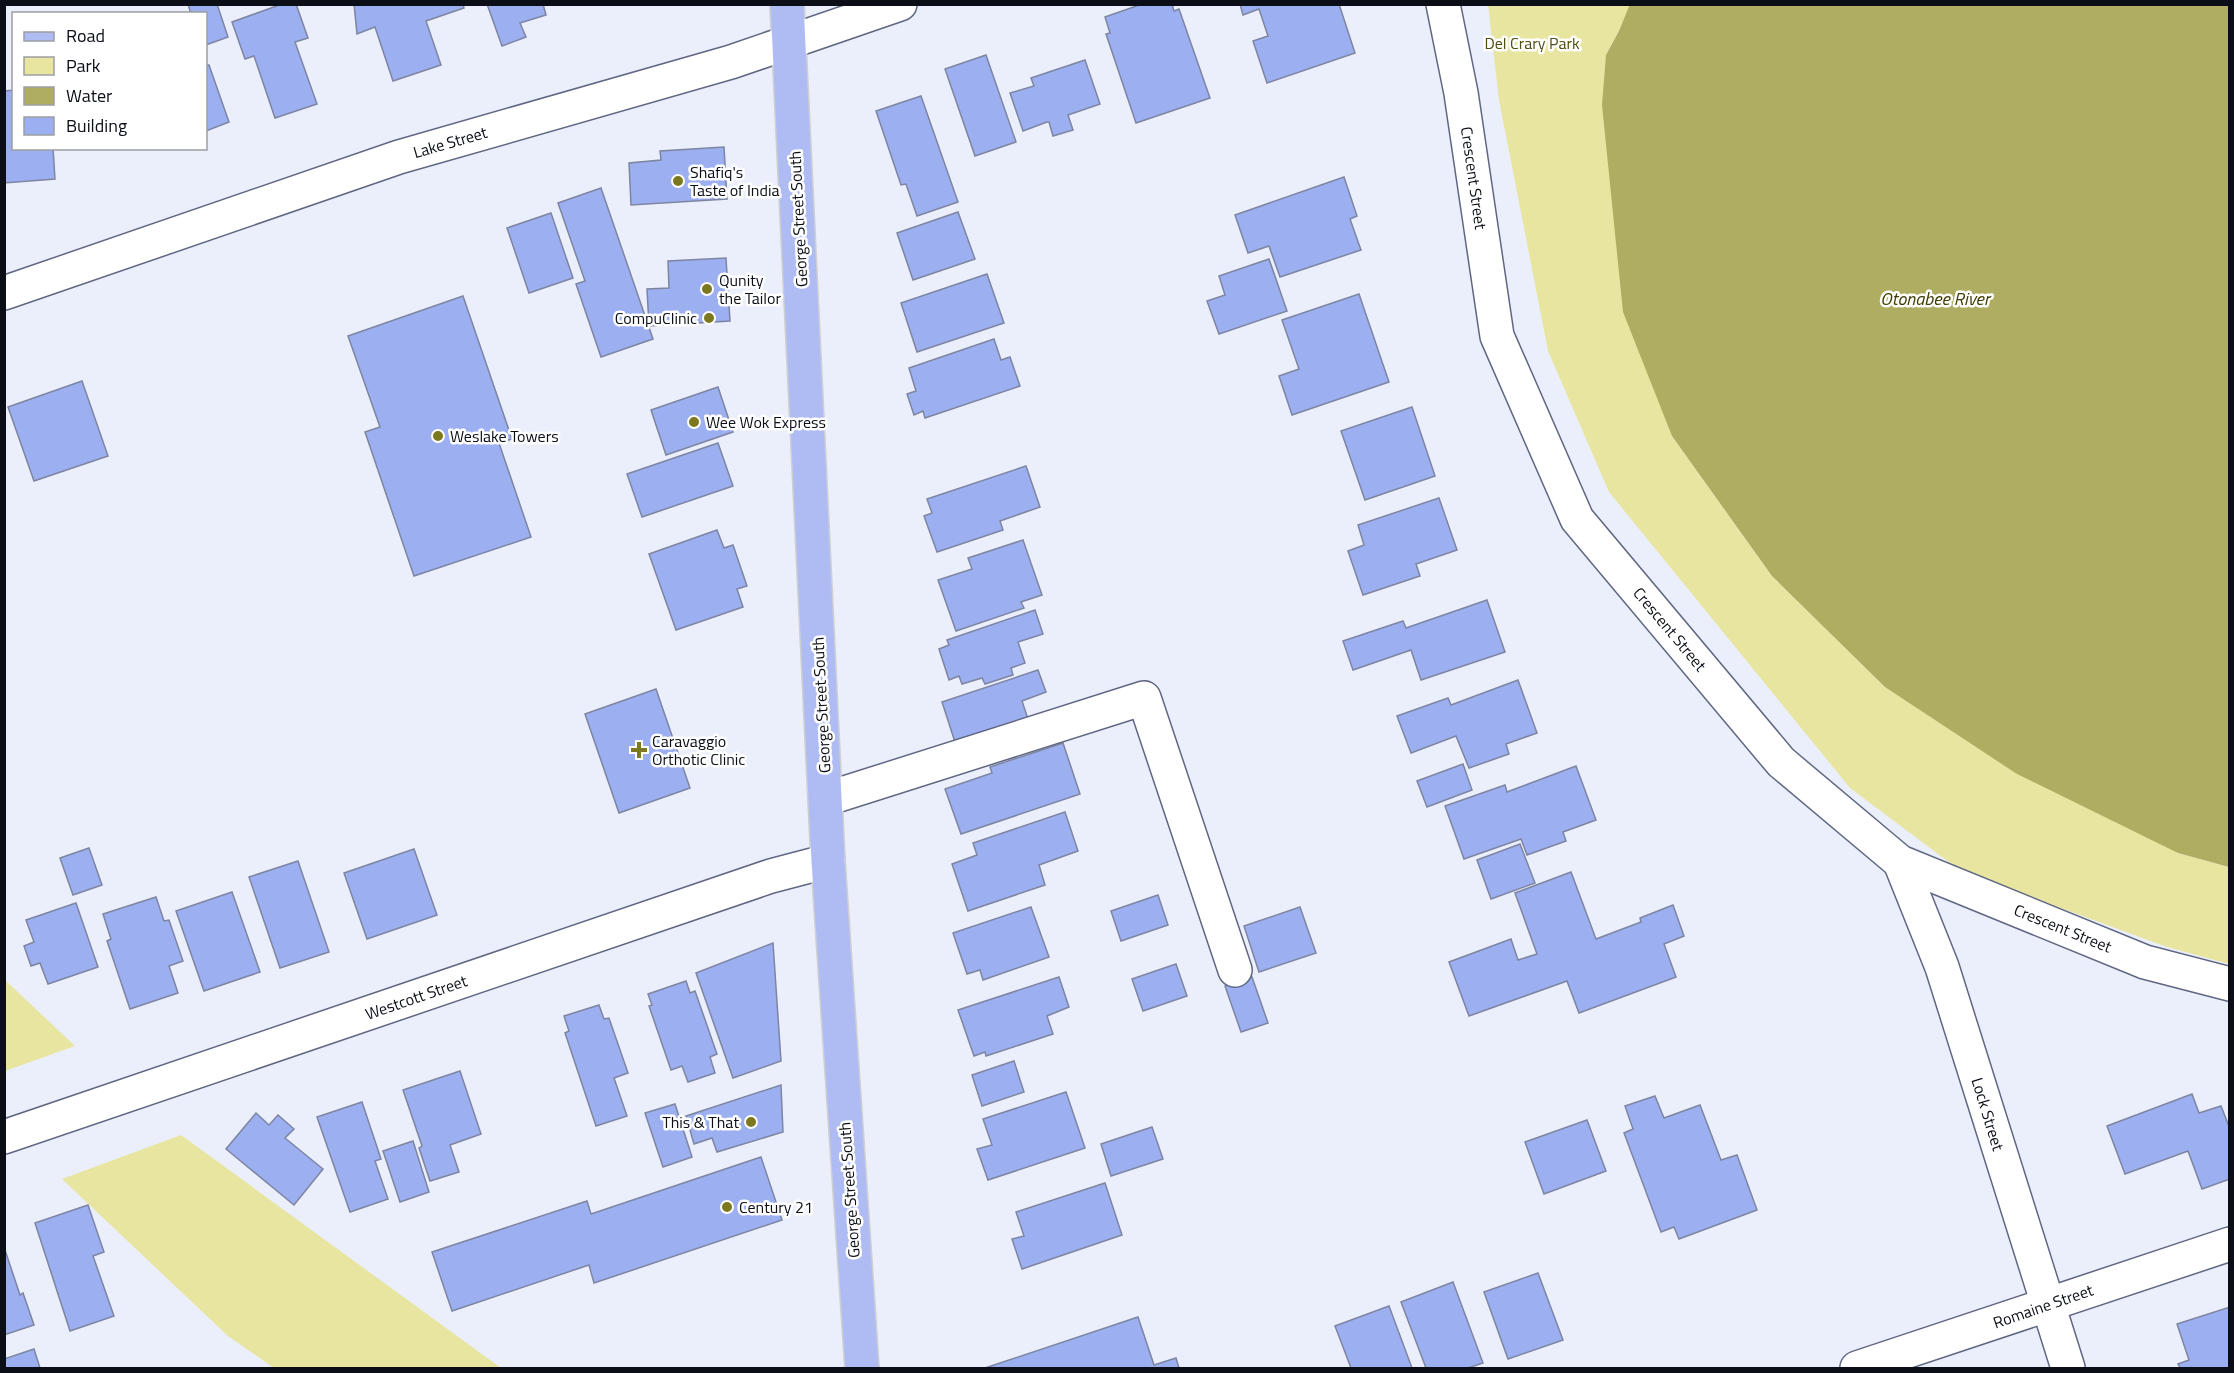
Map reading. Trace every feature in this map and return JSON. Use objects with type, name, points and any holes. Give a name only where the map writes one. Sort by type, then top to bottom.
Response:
[{"type":"main road","name":"George Street South","points":[[787,4],[828,861],[862,1368]]},
{"type":"street","name":"Lake Street","points":[[4,292],[399,157],[731,62],[789,40],[900,4]]},
{"type":"street","name":"Crescent Street","points":[[1443,4],[1461,93],[1497,336],[1577,519],[1781,762],[1900,862],[2145,962],[2229,984]]},
{"type":"street","points":[[826,799],[1144,698],[1235,970]]},
{"type":"street","name":"Westcott Street","points":[[4,1137],[771,876],[828,861]]},
{"type":"street","name":"Lock Street","points":[[1900,862],[1942,967],[2068,1368]]},
{"type":"street","name":"Romaine Street","points":[[1857,1368],[2229,1244]]},
{"type":"green space","name":"Del Crary Park","points":[[1488,5],[1630,5],[1606,55],[1672,436],[1772,576],[1885,687],[2178,853],[2229,867],[2229,964],[2167,947],[1962,872],[1850,788],[1609,492],[1548,351],[1499,100]]},
{"type":"green space","points":[[5,980],[75,1046],[5,1071]]},
{"type":"green space","points":[[181,1135],[501,1368],[274,1368],[228,1336],[62,1179]]},
{"type":"water","name":"Otonabee River","points":[[1630,4],[2229,5],[2229,867],[2178,853],[2017,774],[1885,687],[1772,576],[1672,436],[1623,312],[1602,105],[1606,55]]},
{"type":"building","points":[[188,4],[217,4],[228,37],[207,45],[207,12],[190,12]]},
{"type":"building","points":[[282,4],[296,4],[308,38],[295,42],[317,104],[275,118],[254,56],[245,59],[232,22]]},
{"type":"building","points":[[354,4],[463,4],[464,8],[426,21],[441,65],[393,81],[375,27],[357,34]]},
{"type":"building","points":[[487,4],[543,4],[546,15],[520,23],[526,37],[502,46]]},
{"type":"building","points":[[1142,4],[1172,4],[1174,11],[1179,9],[1210,98],[1136,123],[1106,34],[1110,33],[1105,17]]},
{"type":"building","points":[[1240,4],[1339,4],[1355,53],[1267,83],[1253,41],[1268,36],[1259,9],[1243,15]]},
{"type":"building","points":[[986,55],[1016,142],[975,156],[945,69]]},
{"type":"building","points":[[1085,60],[1100,104],[1068,115],[1073,130],[1053,136],[1049,122],[1047,122],[1023,131],[1010,93],[1034,86],[1031,78]]},
{"type":"building","points":[[209,65],[229,122],[207,131],[207,66]]},
{"type":"building","points":[[12,90],[12,150],[53,150],[55,179],[4,183],[4,91]]},
{"type":"building","points":[[921,96],[958,202],[917,216],[906,184],[901,185],[876,111]]},
{"type":"building","name":"Shafiq's Taste of India","points":[[724,147],[727,199],[631,205],[629,163],[661,160],[660,151]]},
{"type":"building","points":[[1344,177],[1357,216],[1350,219],[1361,250],[1280,277],[1269,246],[1248,253],[1235,215]]},
{"type":"building","points":[[601,188],[653,339],[601,357],[576,284],[585,281],[558,203]]},
{"type":"building","points":[[958,212],[975,259],[913,280],[897,233]]},
{"type":"building","points":[[551,213],[573,278],[529,293],[507,228]]},
{"type":"building","points":[[726,258],[730,321],[649,326],[647,289],[669,288],[668,261]]},
{"type":"building","points":[[1269,259],[1287,311],[1219,334],[1207,301],[1225,295],[1219,276]]},
{"type":"building","points":[[987,274],[1004,323],[917,352],[901,303]]},
{"type":"building","points":[[1359,294],[1389,382],[1292,415],[1279,376],[1299,369],[1282,320]]},
{"type":"building","name":"Weslake Towers","points":[[463,296],[512,439],[499,443],[531,537],[414,576],[365,432],[380,427],[348,336]]},
{"type":"building","points":[[994,339],[1001,360],[1010,357],[1020,386],[925,418],[923,411],[914,415],[907,394],[916,391],[909,368]]},
{"type":"building","points":[[82,381],[108,456],[34,481],[8,407]]},
{"type":"building","points":[[718,387],[733,432],[666,455],[651,410]]},
{"type":"building","points":[[1412,407],[1435,476],[1365,500],[1341,431]]},
{"type":"building","points":[[718,443],[733,486],[642,517],[627,474]]},
{"type":"building","points":[[1026,466],[1040,507],[1000,521],[1003,530],[937,552],[924,516],[932,513],[927,499]]},
{"type":"building","points":[[1439,498],[1457,550],[1416,564],[1420,576],[1363,595],[1348,551],[1364,545],[1358,525]]},
{"type":"building","points":[[717,530],[724,548],[733,545],[747,586],[737,589],[743,607],[676,630],[649,554]]},
{"type":"building","points":[[1023,540],[1042,595],[1021,602],[1024,608],[956,631],[938,580],[972,569],[968,558]]},
{"type":"building","points":[[1487,600],[1505,652],[1421,680],[1411,650],[1353,670],[1343,641],[1403,621],[1406,628]]},
{"type":"building","points":[[1035,610],[1043,634],[1018,642],[1025,663],[1011,668],[1013,675],[985,684],[982,678],[962,684],[959,676],[949,680],[939,649],[949,645],[947,640]]},
{"type":"building","points":[[1038,670],[1046,692],[1022,701],[1030,725],[955,742],[942,702]]},
{"type":"building","points":[[1518,680],[1537,733],[1506,744],[1509,754],[1469,768],[1456,736],[1411,753],[1397,716],[1448,698],[1451,705]]},
{"type":"building","points":[[656,689],[690,788],[619,813],[585,714]]},
{"type":"building","points":[[1063,743],[1080,794],[961,834],[945,789],[992,773],[990,767]]},
{"type":"building","points":[[1463,764],[1472,790],[1427,807],[1417,781]]},
{"type":"building","points":[[1576,766],[1596,820],[1563,832],[1566,841],[1527,855],[1521,839],[1464,859],[1445,806],[1505,785],[1507,792]]},
{"type":"building","points":[[1065,812],[1078,851],[1039,865],[1045,885],[968,911],[952,864],[977,855],[973,843]]},
{"type":"building","points":[[1520,844],[1535,883],[1491,899],[1477,860]]},
{"type":"building","points":[[89,848],[102,885],[73,895],[60,858]]},
{"type":"building","points":[[414,849],[437,915],[367,939],[344,873]]},
{"type":"building","points":[[298,861],[329,952],[280,968],[249,877]]},
{"type":"building","points":[[1571,872],[1596,939],[1641,922],[1640,918],[1673,905],[1684,936],[1664,944],[1676,977],[1579,1013],[1567,981],[1469,1016],[1449,962],[1511,939],[1518,960],[1537,954],[1515,893]]},
{"type":"building","points":[[232,892],[260,972],[204,991],[176,911]]},
{"type":"building","points":[[1158,895],[1168,925],[1121,941],[1111,911]]},
{"type":"building","points":[[156,897],[164,921],[169,920],[183,961],[169,966],[178,993],[130,1009],[107,941],[111,939],[103,914]]},
{"type":"building","points":[[76,903],[98,967],[48,984],[40,963],[31,966],[24,946],[34,942],[26,920]]},
{"type":"building","points":[[1031,907],[1049,957],[983,980],[980,970],[967,974],[953,933]]},
{"type":"building","points":[[1300,907],[1316,953],[1259,972],[1244,926]]},
{"type":"building","points":[[773,943],[781,1061],[733,1078],[696,973]]},
{"type":"building","points":[[1176,964],[1187,996],[1143,1011],[1132,979]]},
{"type":"building","points":[[1059,977],[1069,1007],[1047,1016],[1053,1034],[986,1056],[985,1052],[974,1056],[958,1010]]},
{"type":"building","points":[[1252,977],[1268,1023],[1241,1032],[1225,986]]},
{"type":"building","points":[[686,981],[690,993],[695,991],[717,1054],[710,1057],[715,1073],[688,1082],[682,1066],[671,1070],[649,1006],[652,1005],[648,994]]},
{"type":"building","points":[[599,1005],[604,1019],[609,1018],[628,1073],[614,1078],[627,1116],[596,1126],[565,1033],[569,1031],[564,1016]]},
{"type":"building","points":[[1014,1061],[1024,1092],[982,1106],[972,1075]]},
{"type":"building","points":[[460,1071],[481,1134],[450,1145],[459,1172],[430,1181],[419,1148],[422,1146],[403,1090]]},
{"type":"building","points":[[781,1085],[783,1132],[717,1152],[712,1138],[694,1144],[686,1116]]},
{"type":"building","points":[[1066,1092],[1085,1148],[988,1180],[977,1149],[992,1145],[983,1119]]},
{"type":"building","points":[[2192,1094],[2199,1113],[2221,1106],[2230,1129],[2230,1179],[2202,1189],[2188,1151],[2125,1174],[2107,1126]]},
{"type":"building","points":[[1655,1096],[1664,1118],[1700,1105],[1721,1160],[1737,1155],[1757,1210],[1679,1239],[1674,1227],[1661,1232],[1624,1133],[1633,1129],[1625,1106]]},
{"type":"building","points":[[362,1102],[381,1159],[375,1161],[388,1199],[350,1212],[317,1117]]},
{"type":"building","points":[[675,1104],[692,1157],[663,1167],[645,1113]]},
{"type":"building","points":[[256,1113],[269,1125],[278,1115],[294,1129],[285,1138],[323,1169],[294,1205],[226,1149]]},
{"type":"building","points":[[1587,1120],[1606,1171],[1544,1194],[1525,1142]]},
{"type":"building","points":[[1152,1127],[1163,1159],[1111,1176],[1101,1144]]},
{"type":"building","points":[[413,1141],[429,1192],[400,1202],[383,1151]]},
{"type":"building","points":[[761,1157],[782,1220],[594,1283],[589,1265],[452,1311],[432,1252],[587,1201],[591,1214]]},
{"type":"building","points":[[1105,1183],[1122,1235],[1022,1269],[1012,1239],[1024,1236],[1016,1212]]},
{"type":"building","points":[[88,1205],[104,1252],[93,1256],[114,1316],[70,1331],[35,1223]]},
{"type":"building","points":[[4,1247],[20,1295],[23,1293],[34,1325],[4,1335]]},
{"type":"building","points":[[1538,1273],[1563,1340],[1508,1359],[1484,1292]]},
{"type":"building","points":[[1453,1282],[1483,1363],[1468,1368],[1426,1368],[1401,1302]]},
{"type":"building","points":[[1389,1306],[1412,1368],[1351,1368],[1335,1326]]},
{"type":"building","points":[[2230,1307],[2230,1368],[2180,1368],[2178,1364],[2189,1360],[2177,1324]]},
{"type":"building","points":[[1138,1317],[1154,1365],[1176,1358],[1179,1368],[985,1368]]},
{"type":"building","points":[[34,1349],[40,1368],[4,1368],[4,1359]]},
{"type":"place","name":"Shafiq's Taste of India","points":[[678,181]]},
{"type":"place","name":"Qunity the Tailor","points":[[707,289]]},
{"type":"place","name":"CompuClinic","points":[[709,318]]},
{"type":"place","name":"Wee Wok Express","points":[[694,422]]},
{"type":"place","name":"Weslake Towers","points":[[438,436]]},
{"type":"place","name":"Caravaggio Orthotic Clinic","points":[[639,750]]},
{"type":"place","name":"This & That","points":[[751,1122]]},
{"type":"place","name":"Century 21","points":[[727,1207]]}]
